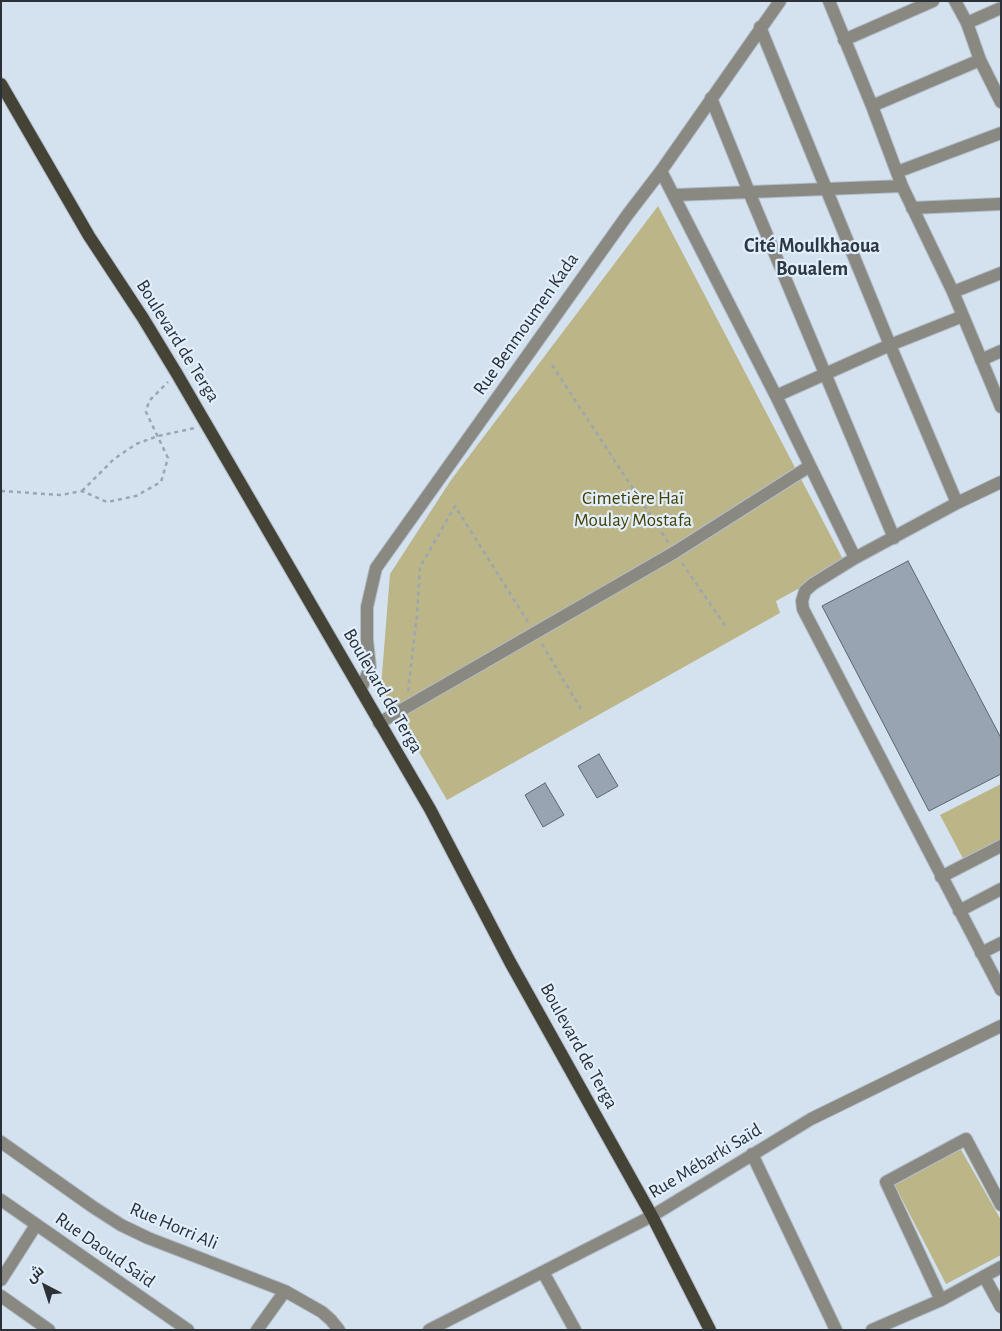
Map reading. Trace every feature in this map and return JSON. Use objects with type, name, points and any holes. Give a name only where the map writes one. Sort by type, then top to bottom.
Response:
[{"type":"main road","name":"Boulevard de Terga","points":[[1,84],[89,236],[177,374],[430,809],[510,962],[652,1216],[710,1330]]},
{"type":"street","name":"Rue Benmoumen Kada","points":[[361,689],[370,668],[367,640],[367,607],[376,568],[628,214],[661,171],[780,1]]},
{"type":"street","points":[[829,1],[902,186],[953,292],[1001,407]]},
{"type":"street","points":[[844,40],[933,1]]},
{"type":"street","points":[[955,1],[966,23],[980,60],[1001,102]]},
{"type":"street","points":[[966,23],[1001,8]]},
{"type":"street","points":[[760,27],[957,503]]},
{"type":"street","points":[[872,106],[980,60]]},
{"type":"street","points":[[711,98],[824,374],[894,538]]},
{"type":"street","points":[[897,172],[1001,133]]},
{"type":"street","points":[[661,171],[776,396],[855,558]]},
{"type":"street","points":[[674,194],[902,186]]},
{"type":"street","points":[[912,208],[1001,204]]},
{"type":"street","points":[[953,292],[1001,273]]},
{"type":"street","points":[[776,396],[890,345],[963,316]]},
{"type":"street","points":[[981,360],[1001,350]]},
{"type":"street","points":[[379,724],[675,552],[810,466]]},
{"type":"street","points":[[1001,482],[957,503],[855,558],[813,584],[805,591],[802,601],[802,609],[1001,990]]},
{"type":"street","points":[[941,877],[1001,846]]},
{"type":"street","points":[[959,911],[1001,889]]},
{"type":"street","points":[[981,953],[1001,943]]},
{"type":"street","name":"Rue Mébarki Saïd","points":[[429,1330],[652,1216],[811,1119],[1001,1026]]},
{"type":"street","points":[[940,1300],[886,1182],[966,1139],[1001,1206]]},
{"type":"street","name":"Rue Horri Ali","points":[[1,1142],[93,1207],[122,1225],[148,1238],[285,1291],[322,1312],[339,1330]]},
{"type":"street","points":[[752,1154],[836,1330]]},
{"type":"street","name":"Rue Daoud Saïd","points":[[1,1200],[188,1330]]},
{"type":"street","points":[[1,1280],[36,1225]]},
{"type":"street","points":[[872,1330],[940,1300],[1001,1267]]},
{"type":"street","points":[[542,1272],[575,1330]]},
{"type":"street","points":[[984,1276],[1001,1307]]},
{"type":"street","points":[[257,1330],[285,1291]]},
{"type":"street","points":[[1,1296],[49,1330]]},
{"type":"path","points":[[552,366],[726,627]]},
{"type":"path","points":[[82,491],[107,502],[136,496],[161,482],[168,458],[146,412],[149,401],[177,374]]},
{"type":"path","points":[[1,491],[61,495],[82,491],[114,459],[136,444],[158,436],[207,426]]},
{"type":"path","points":[[408,707],[420,567],[455,506],[582,711]]},
{"type":"green space","name":"Cimetière Haï Moulay Mostafa","points":[[658,206],[845,563],[776,601],[780,613],[447,800],[381,687],[390,574],[451,480]]},
{"type":"green space","points":[[1001,784],[1001,853],[969,870],[940,815]]},
{"type":"green space","points":[[960,1148],[1001,1220],[1001,1255],[946,1284],[894,1184]]},
{"type":"building","points":[[908,561],[1001,738],[1001,774],[929,811],[822,606]]},
{"type":"building","points":[[599,754],[618,786],[597,798],[578,766]]},
{"type":"building","points":[[545,783],[564,815],[543,827],[525,795]]},
{"type":"district","name":"Cité Moulkhaoua Boualem","points":[[812,258]]}]
